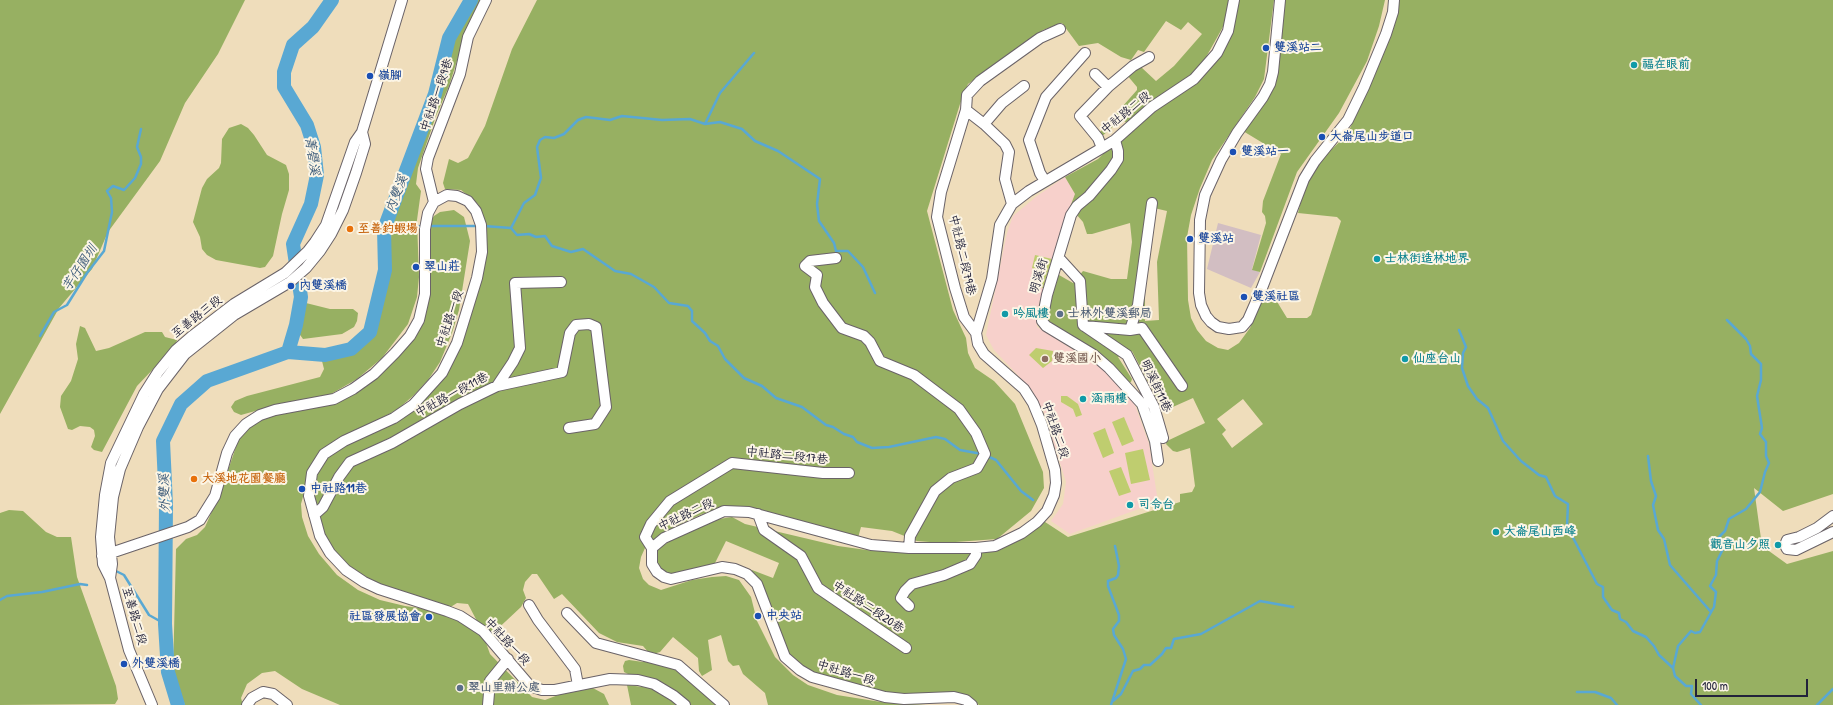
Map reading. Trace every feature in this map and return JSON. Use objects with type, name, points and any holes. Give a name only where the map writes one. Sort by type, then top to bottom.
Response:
[{"type":"street","name":"至善路三段","points":[[111,554],[109,537],[113,496],[120,469],[138,427],[158,389],[185,354],[216,329],[253,303],[290,282],[326,225],[355,142],[362,132],[402,0]]},
{"type":"street","name":"中社路一段9巷","points":[[434,202],[426,169],[428,158],[460,74],[468,37],[486,0]]},
{"type":"street","name":"中社路二段","points":[[652,548],[664,538],[724,511],[749,512],[758,514],[872,545],[908,548],[976,548],[995,546],[1008,541],[1037,522],[1048,508],[1054,495],[1056,483],[1055,470],[1042,425],[1033,404],[1024,389],[984,354],[978,344],[976,333],[992,279],[1000,225],[1012,204],[1045,181],[1115,140],[1152,107],[1180,90],[1206,67],[1217,53],[1228,31],[1234,0]]},
{"type":"street","points":[[1280,0],[1273,72],[1270,84],[1264,97],[1233,139],[1218,165],[1205,194],[1200,220],[1198,293],[1201,305],[1206,316],[1211,322],[1218,327],[1229,329],[1242,327],[1248,320],[1260,294],[1304,179],[1315,161],[1348,120],[1364,87],[1386,34],[1393,12],[1394,0]]},
{"type":"street","name":"中社路二段79巷","points":[[976,333],[964,317],[937,218],[941,192],[966,110],[967,95],[980,81],[1040,38],[1060,29]]},
{"type":"street","points":[[1045,181],[1040,173],[1029,145],[1029,140],[1046,98],[1085,53]]},
{"type":"street","points":[[1102,148],[1098,138],[1080,116],[1108,87],[1133,66],[1149,57]]},
{"type":"street","points":[[1095,74],[1108,87]]},
{"type":"street","points":[[984,124],[1002,103],[1024,86]]},
{"type":"street","points":[[966,110],[984,124],[1005,144],[1009,152],[1004,178],[1012,204]]},
{"type":"street","name":"明溪街","points":[[1115,140],[1118,151],[1118,159],[1093,191],[1077,206],[1072,215],[1045,301],[1042,320],[1046,326],[1094,355],[1109,368],[1142,404],[1155,441],[1158,461]]},
{"type":"street","name":"中社路一段","points":[[434,202],[447,195],[458,196],[468,201],[476,211],[481,225],[482,252],[477,278],[458,343],[442,373],[413,405],[394,418],[344,441],[324,454],[312,473],[309,496],[320,536],[330,553],[346,570],[364,582],[380,589],[460,616],[483,632],[530,686],[542,690],[555,690],[578,684],[610,679],[638,680],[654,684],[674,696],[685,705]]},
{"type":"street","points":[[111,554],[188,527],[200,520],[215,496],[227,453],[235,436],[246,424],[265,413],[334,399],[353,389],[374,374],[410,336],[419,320],[426,294],[425,229],[428,213],[434,202]]},
{"type":"street","points":[[1130,330],[1138,304],[1152,203]]},
{"type":"street","points":[[836,258],[810,261],[805,266],[818,275],[815,287],[823,303],[842,328],[864,336],[870,342],[880,361],[914,375],[959,409],[976,433],[985,454],[977,468],[950,478],[934,491],[910,536],[908,548]]},
{"type":"street","points":[[1059,258],[1080,280],[1082,325],[1130,330],[1142,328],[1182,386]]},
{"type":"street","name":"至善路三段","points":[[111,554],[101,537],[104,502],[111,463],[144,394],[158,372],[176,350],[240,300],[284,273],[302,264]]},
{"type":"street","points":[[497,386],[513,362],[520,348],[515,283],[561,282]]},
{"type":"street","name":"中社路一段11巷","points":[[314,515],[323,507],[339,477],[350,462],[392,443],[460,404],[497,386],[562,372],[570,333],[576,326],[589,324],[596,328],[606,407],[595,424],[569,428]]},
{"type":"street","name":"明溪街11巷","points":[[1082,325],[1127,356],[1154,407],[1163,438]]},
{"type":"street","name":"中社路二段17巷","points":[[652,548],[645,537],[651,524],[670,500],[732,463],[823,473],[849,473]]},
{"type":"street","name":"中社路二段20巷","points":[[758,514],[764,530],[801,556],[818,588],[906,648]]},
{"type":"street","points":[[1833,516],[1811,531],[1799,537],[1787,540],[1784,545],[1787,549],[1796,550],[1833,532]]},
{"type":"street","name":"中社路一段","points":[[652,548],[652,564],[657,572],[664,577],[671,579],[722,567],[735,569],[747,574],[757,584],[785,656],[800,670],[812,677],[885,698],[904,699],[954,697],[966,700],[972,705]]},
{"type":"street","points":[[908,606],[901,598],[912,584],[944,575],[970,564],[976,554],[976,548]]},
{"type":"street","name":"至善路二段","points":[[111,554],[103,564],[110,578],[129,650],[152,705]]},
{"type":"street","points":[[529,605],[538,620],[575,669],[578,684]]},
{"type":"street","points":[[567,613],[596,643],[678,665],[724,705]]},
{"type":"street","points":[[488,705],[490,681],[508,659]]},
{"type":"street","points":[[247,705],[252,698],[263,692],[273,694],[287,705]]},
{"type":"shaded area","name":"雙溪國小","points":[[1065,177],[1075,194],[1036,313],[1037,327],[1102,368],[1135,405],[1149,444],[1158,502],[1070,534],[1051,521],[1063,504],[1066,482],[1044,412],[1032,390],[994,350],[986,335],[1007,233],[1013,216],[1037,196]]},
{"type":"shaded area","points":[[1218,223],[1261,235],[1252,269],[1260,272],[1251,288],[1207,269]]},
{"type":"green space","points":[[0,0],[245,0],[218,54],[185,103],[160,161],[108,232],[92,269],[59,308],[0,414]]},
{"type":"green space","points":[[474,0],[480,0],[467,29],[449,86],[436,116],[418,168],[416,184],[421,191],[417,220],[419,277],[417,297],[408,324],[382,358],[357,379],[331,394],[310,400],[280,404],[241,415],[234,412],[231,407],[235,401],[247,396],[320,377],[324,369],[322,361],[352,350],[370,337],[376,324],[390,266],[392,213],[456,36]]},
{"type":"green space","points":[[537,0],[1229,0],[1224,25],[1205,59],[1194,74],[1129,125],[1122,119],[1101,137],[1098,135],[1100,132],[1137,90],[1137,87],[1127,75],[1141,67],[1156,81],[1174,66],[1202,34],[1188,22],[1181,30],[1166,21],[1144,52],[1138,50],[1131,60],[1121,57],[1098,43],[1079,46],[1062,23],[1043,30],[968,84],[960,104],[927,211],[953,310],[966,338],[968,353],[975,368],[994,381],[1015,404],[1043,472],[1044,488],[1031,511],[997,539],[942,543],[917,541],[892,531],[861,527],[858,538],[741,506],[730,506],[702,514],[672,528],[645,548],[641,557],[639,568],[643,579],[649,585],[661,590],[692,580],[712,577],[726,576],[739,580],[751,597],[757,621],[775,657],[793,675],[808,685],[837,695],[881,702],[926,705],[768,705],[765,693],[743,674],[739,665],[733,666],[728,661],[721,635],[708,640],[712,670],[702,676],[699,671],[698,658],[673,637],[660,652],[653,654],[649,653],[643,646],[617,642],[599,633],[562,594],[554,599],[537,574],[532,574],[525,582],[523,590],[526,598],[521,607],[491,635],[478,623],[468,604],[457,603],[449,608],[366,581],[337,557],[325,540],[314,496],[315,481],[318,471],[326,458],[432,391],[470,317],[483,215],[478,204],[470,197],[461,190],[445,189],[443,183],[449,159],[458,163],[468,158],[485,126],[512,49]]},
{"type":"green space","points":[[1237,0],[1274,0],[1264,79],[1255,97],[1212,160],[1200,188],[1191,215],[1187,237],[1188,300],[1191,318],[1197,330],[1206,341],[1218,348],[1228,350],[1239,343],[1250,328],[1264,295],[1276,300],[1287,318],[1307,318],[1311,315],[1341,221],[1337,217],[1298,213],[1303,193],[1319,161],[1347,135],[1374,75],[1398,0],[1833,0],[1833,494],[1783,511],[1754,488],[1762,546],[1787,564],[1833,551],[1833,705],[979,705],[969,697],[890,695],[813,675],[787,655],[752,573],[752,570],[773,578],[779,563],[726,541],[715,563],[706,568],[676,577],[660,571],[654,555],[658,549],[673,539],[719,519],[732,517],[745,524],[838,546],[874,551],[982,550],[1042,520],[1068,537],[1180,502],[1180,494],[1192,492],[1195,486],[1190,448],[1177,452],[1173,451],[1166,444],[1167,441],[1205,423],[1193,398],[1166,410],[1162,408],[1132,351],[1118,357],[1132,379],[1131,382],[1128,383],[1044,317],[1056,277],[1059,275],[1073,283],[1083,271],[1111,279],[1127,279],[1132,242],[1130,223],[1092,234],[1087,234],[1083,222],[1070,207],[1075,194],[1065,177],[1098,159],[1113,144],[1209,68]],"holes":[[[1154,208],[1167,211],[1157,262],[1159,320],[1145,321],[1145,285]],[[1243,399],[1263,424],[1232,448],[1222,434],[1226,430],[1217,419]]]},
{"type":"green space","points":[[1284,0],[1385,0],[1379,26],[1367,61],[1339,113],[1297,172],[1260,272],[1252,270],[1266,223],[1265,216],[1262,212],[1263,201],[1281,154],[1243,131],[1264,101]]},
{"type":"green space","points":[[241,124],[248,128],[254,135],[267,155],[286,165],[289,174],[289,190],[273,256],[265,267],[260,268],[216,260],[207,255],[202,249],[200,237],[193,222],[202,188],[207,179],[219,168],[221,163],[222,139],[229,128]]},
{"type":"green space","points":[[454,210],[464,217],[470,241],[459,310],[452,333],[440,362],[428,380],[398,409],[340,441],[307,482],[301,504],[302,517],[308,536],[319,554],[337,575],[358,590],[380,600],[426,609],[454,617],[485,640],[490,654],[532,697],[545,700],[574,689],[591,687],[604,694],[609,705],[340,705],[302,689],[275,671],[262,673],[247,684],[241,698],[243,705],[185,705],[173,674],[176,549],[186,539],[197,535],[205,527],[221,491],[239,438],[247,427],[263,417],[334,402],[416,332],[430,222],[434,216],[440,212]]},
{"type":"green space","points":[[1035,255],[1052,259],[1043,288],[1037,286],[1041,270],[1032,268]]},
{"type":"green space","points":[[306,303],[330,309],[353,309],[358,313],[357,321],[354,327],[342,334],[303,339],[298,332],[302,306]]},
{"type":"green space","points":[[80,326],[85,328],[96,351],[109,348],[145,332],[162,332],[165,337],[177,340],[175,346],[137,386],[102,452],[94,450],[91,447],[95,436],[94,430],[90,427],[80,426],[72,430],[68,429],[60,407],[61,396],[71,381],[78,359],[76,344]]},
{"type":"green space","points":[[1036,348],[1053,351],[1052,361],[1043,368],[1029,355]]},
{"type":"green space","points":[[1061,396],[1067,396],[1078,404],[1082,415],[1076,417],[1073,409],[1061,402]]},
{"type":"green space","points":[[1124,417],[1134,441],[1122,446],[1112,422]]},
{"type":"green space","points":[[1105,428],[1114,453],[1103,458],[1093,433]]},
{"type":"green space","points":[[1143,449],[1150,480],[1131,484],[1125,453]]},
{"type":"green space","points":[[1121,467],[1131,492],[1119,496],[1109,471]]},
{"type":"green space","points":[[9,510],[23,511],[46,532],[57,537],[71,537],[77,577],[116,686],[118,699],[115,704],[0,705],[0,513]]},
{"type":"green space","points":[[645,658],[672,665],[718,705],[690,705],[624,672],[623,666],[625,661],[629,660],[643,662]]},
{"type":"green space","points":[[627,685],[651,688],[667,696],[679,705],[631,705]]},
{"type":"waterway","name":"菁礐溪","points":[[288,352],[296,325],[301,297],[293,244],[311,204],[317,175],[314,147],[307,125],[284,87],[284,72],[293,45],[313,27],[332,0]]},
{"type":"waterway","name":"內雙溪","points":[[178,705],[168,672],[165,624],[166,505],[163,441],[181,404],[207,381],[288,352],[325,355],[351,349],[370,332],[385,270],[384,229],[435,94],[449,38],[471,0]]},
{"type":"waterway","points":[[705,124],[720,93],[754,53]]},
{"type":"waterway","points":[[511,228],[524,203],[535,195],[541,178],[537,147],[540,140],[545,137],[554,138],[564,134],[578,120],[586,117],[610,120],[622,116],[662,120],[690,119],[705,124],[720,122],[742,129],[755,141],[778,151],[820,179],[817,204],[819,221],[834,243],[836,251],[848,251],[863,267],[875,293]]},
{"type":"waterway","name":"芋仔園圳","points":[[40,336],[54,312],[67,305],[87,273],[104,251],[112,212],[111,198],[107,191],[113,186],[124,190],[135,178],[141,164],[141,157],[137,147],[141,129]]},
{"type":"waterway","points":[[384,229],[423,226]]},
{"type":"waterway","points":[[428,226],[479,226]]},
{"type":"waterway","points":[[484,226],[511,228],[517,235],[529,234],[536,237],[545,236],[552,246],[571,252],[583,249],[615,271],[631,274],[654,287],[669,303],[688,306],[692,311],[692,321],[705,333],[710,341],[718,346],[725,359],[744,378],[762,386],[776,398],[802,407],[826,425],[853,437],[857,442],[872,448],[889,447],[936,437],[945,439],[960,450],[982,454]]},
{"type":"waterway","points":[[1673,668],[1678,646],[1691,631],[1695,633],[1700,632],[1714,607],[1716,592],[1710,586],[1716,575],[1717,561],[1723,549],[1718,538],[1725,531],[1729,519],[1746,509],[1760,492],[1769,463],[1766,456],[1766,442],[1760,434],[1762,428],[1757,396],[1761,380],[1761,364],[1751,354],[1750,346],[1746,339],[1727,320]]},
{"type":"waterway","points":[[1459,330],[1466,347],[1463,353],[1462,368],[1468,386],[1477,399],[1488,408],[1503,441],[1521,461],[1539,475],[1546,477],[1555,496],[1568,504],[1567,526],[1597,584],[1603,587],[1603,597],[1612,610],[1619,613],[1620,619],[1626,622],[1633,631],[1646,637],[1654,646],[1659,655],[1673,668],[1675,676],[1686,686],[1692,686],[1691,694],[1701,705]]},
{"type":"waterway","points":[[987,456],[996,460],[1021,491],[1033,500]]},
{"type":"waterway","points":[[1648,456],[1651,481],[1656,496],[1653,505],[1658,530],[1664,539],[1670,565],[1711,612]]},
{"type":"waterway","points":[[1111,705],[1126,659],[1123,649],[1114,635],[1113,629],[1119,621],[1119,615],[1108,586],[1108,581],[1116,578],[1118,575],[1119,566],[1115,546]]},
{"type":"waterway","points":[[116,571],[124,575],[149,615],[165,624]]},
{"type":"waterway","points":[[0,600],[7,596],[42,592],[80,584],[87,585]]},
{"type":"waterway","points":[[1113,701],[1121,694],[1133,671],[1140,669],[1144,665],[1150,665],[1166,648],[1171,648],[1174,639],[1201,634],[1260,601],[1293,607]]},
{"type":"waterway","points":[[1817,705],[1833,689]]},
{"type":"waterway","points":[[1577,692],[1595,692],[1611,698],[1617,705]]},
{"type":"place","name":"雙溪站二","points":[[1266,48]]},
{"type":"place","name":"福在眼前","points":[[1634,65]]},
{"type":"place","name":"嶺腳","points":[[370,76]]},
{"type":"place","name":"大崙尾山步道口","points":[[1322,137]]},
{"type":"place","name":"雙溪站一","points":[[1233,152]]},
{"type":"place","name":"至善釣蝦場","points":[[350,229]]},
{"type":"place","name":"雙溪站","points":[[1190,239]]},
{"type":"place","name":"士林街造林地界","points":[[1377,259]]},
{"type":"place","name":"翠山莊","points":[[416,267]]},
{"type":"place","name":"內雙溪橋","points":[[291,286]]},
{"type":"place","name":"雙溪社區","points":[[1244,297]]},
{"type":"place","name":"吟風樓","points":[[1005,314]]},
{"type":"place","name":"士林外雙溪郵局","points":[[1060,314]]},
{"type":"place","name":"雙溪國小","points":[[1045,359]]},
{"type":"place","name":"仙座台山","points":[[1405,359]]},
{"type":"place","name":"涵雨樓","points":[[1083,399]]},
{"type":"place","name":"大溪地花園餐廳","points":[[194,479]]},
{"type":"place","name":"中社路11巷","points":[[302,489]]},
{"type":"place","name":"司令台","points":[[1130,505]]},
{"type":"place","name":"大崙尾山西峰","points":[[1496,532]]},
{"type":"place","name":"觀音山夕照","points":[[1778,545]]},
{"type":"place","name":"中央站","points":[[758,616]]},
{"type":"place","name":"社區發展協會","points":[[429,617]]},
{"type":"place","name":"外雙溪橋","points":[[124,664]]},
{"type":"place","name":"翠山里辦公處","points":[[460,688]]},
{"type":"water label","name":"外雙溪","points":[[165,493]]}]
